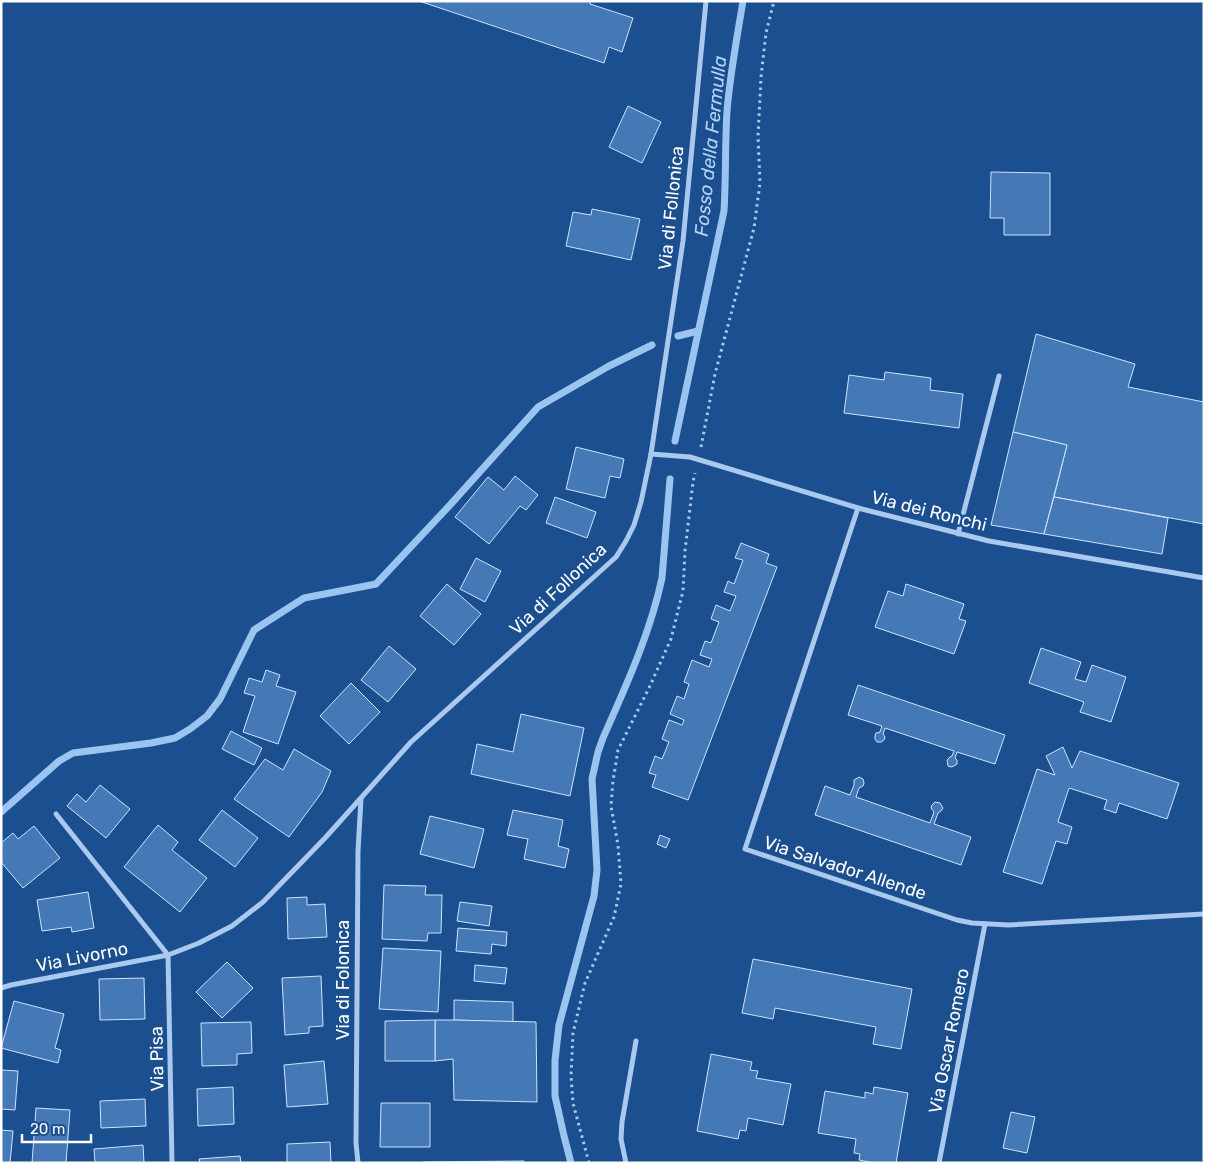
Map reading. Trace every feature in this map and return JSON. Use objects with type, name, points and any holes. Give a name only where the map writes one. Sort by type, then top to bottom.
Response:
[{"type":"street","name":"Via di Follonica","points":[[168,955],[199,943],[232,926],[263,902],[326,837],[411,742],[616,557],[626,541],[634,525],[641,502],[652,454],[683,240],[706,1]]},
{"type":"street","points":[[958,534],[999,376]]},
{"type":"street","name":"Via dei Ronchi","points":[[652,454],[690,458],[858,508],[958,534],[1204,578]]},
{"type":"street","name":"Via Salvador Allende","points":[[858,508],[746,850],[957,920],[972,923],[1008,925],[1204,914]]},
{"type":"street","name":"Via di Folonica","points":[[358,1163],[356,1143],[356,1055],[358,851],[361,798]]},
{"type":"street","points":[[56,814],[168,955]]},
{"type":"street","name":"Via Oscar Romero","points":[[939,1163],[985,924]]},
{"type":"street","name":"Via Livorno","points":[[1,988],[168,955]]},
{"type":"street","name":"Via Pisa","points":[[168,955],[172,1163]]},
{"type":"street","points":[[626,1163],[621,1139],[622,1122],[636,1041]]},
{"type":"path","points":[[702,446],[715,374],[754,228],[760,183],[758,136],[761,77],[766,34],[774,1]]},
{"type":"path","points":[[590,1163],[573,1102],[571,1076],[573,1033],[586,983],[614,917],[621,884],[618,845],[611,806],[618,750],[671,639],[683,591],[685,550],[693,482]]},
{"type":"building","points":[[419,1],[591,1],[590,4],[633,18],[622,52],[609,47],[604,63]]},
{"type":"building","points":[[628,106],[661,122],[642,163],[609,147]]},
{"type":"building","points":[[991,172],[1050,173],[1050,235],[1004,235],[1004,218],[990,218]]},
{"type":"building","points":[[592,209],[640,219],[631,260],[566,246],[573,212],[591,215]]},
{"type":"building","points":[[1036,334],[1135,364],[1128,387],[1204,402],[1204,524],[1054,497],[1067,445],[1013,432]]},
{"type":"building","points":[[885,372],[931,378],[930,390],[963,394],[959,428],[844,413],[849,375],[884,380]]},
{"type":"building","points":[[1013,432],[1067,445],[1044,534],[991,525]]},
{"type":"building","points":[[576,447],[624,459],[620,478],[610,476],[605,498],[566,489]]},
{"type":"building","points":[[515,476],[538,495],[526,510],[520,506],[489,544],[455,517],[488,477],[504,490]]},
{"type":"building","points":[[555,497],[596,512],[587,538],[546,523]]},
{"type":"building","points":[[1054,497],[1168,518],[1162,554],[1044,534]]},
{"type":"building","points":[[741,543],[769,554],[766,563],[777,567],[688,800],[652,787],[656,775],[649,773],[655,756],[662,759],[669,742],[662,739],[669,720],[682,725],[684,720],[670,714],[677,696],[684,699],[689,684],[684,682],[692,660],[709,667],[712,659],[700,655],[705,641],[711,643],[719,622],[711,619],[716,605],[730,611],[736,596],[724,592],[728,581],[734,584],[743,560],[735,558]]},
{"type":"building","points":[[476,558],[501,571],[485,602],[460,589]]},
{"type":"building","points":[[447,584],[481,614],[454,645],[420,616]]},
{"type":"building","points":[[906,584],[964,604],[959,619],[966,621],[954,654],[875,627],[888,591],[903,596]]},
{"type":"building","points":[[389,646],[416,669],[388,702],[361,680]]},
{"type":"building","points":[[1041,648],[1081,662],[1075,679],[1086,682],[1092,665],[1126,677],[1111,722],[1080,712],[1084,702],[1029,683]]},
{"type":"building","points":[[266,670],[280,675],[276,686],[296,692],[278,744],[243,732],[255,696],[244,693],[249,678],[262,682]]},
{"type":"building","points":[[351,683],[380,712],[349,744],[320,716]]},
{"type":"building","points":[[858,685],[1005,735],[995,764],[957,752],[955,758],[957,764],[951,767],[948,766],[947,760],[954,751],[885,728],[884,740],[877,742],[875,736],[876,733],[880,732],[882,726],[848,715]]},
{"type":"building","points":[[521,714],[584,728],[570,796],[471,774],[477,744],[513,752]]},
{"type":"building","points":[[231,731],[262,748],[254,765],[222,749]]},
{"type":"building","points":[[1063,747],[1072,768],[1080,751],[1179,783],[1167,819],[1119,803],[1116,813],[1104,809],[1107,800],[1069,788],[1058,822],[1072,827],[1067,844],[1056,841],[1042,884],[1003,872],[1037,769],[1055,775],[1046,756]]},
{"type":"building","points":[[294,749],[331,771],[322,792],[289,837],[234,799],[265,759],[283,770]]},
{"type":"building","points":[[859,777],[863,779],[864,783],[859,788],[856,797],[930,823],[934,812],[931,808],[932,805],[935,802],[940,803],[943,808],[938,813],[934,824],[971,837],[961,865],[815,815],[825,786],[850,795],[854,780]]},
{"type":"building","points":[[100,785],[130,809],[106,838],[67,806],[77,794],[86,802]]},
{"type":"building","points":[[222,810],[258,838],[235,867],[199,840]]},
{"type":"building","points":[[513,810],[563,820],[558,846],[569,849],[565,868],[524,859],[528,839],[507,835]]},
{"type":"building","points":[[430,816],[484,829],[474,868],[420,854]]},
{"type":"building","points":[[158,825],[178,842],[172,850],[207,878],[180,912],[124,867]]},
{"type":"building","points":[[34,826],[60,858],[23,888],[1,862],[1,843],[13,833],[18,839]]},
{"type":"building","points":[[660,835],[670,839],[666,848],[657,844]]},
{"type":"building","points":[[384,885],[426,886],[425,895],[442,895],[441,933],[428,933],[427,941],[382,939]]},
{"type":"building","points":[[88,892],[94,928],[72,932],[71,927],[42,931],[37,900]]},
{"type":"building","points":[[307,897],[307,905],[325,904],[327,937],[288,939],[287,898]]},
{"type":"building","points":[[460,902],[492,906],[489,926],[457,921]]},
{"type":"building","points":[[458,928],[507,932],[506,946],[492,944],[491,954],[456,951]]},
{"type":"building","points":[[383,948],[441,951],[438,1012],[379,1009]]},
{"type":"building","points":[[753,959],[912,989],[901,1049],[873,1044],[876,1027],[775,1008],[773,1019],[742,1013]]},
{"type":"building","points":[[227,962],[253,988],[222,1018],[196,992]]},
{"type":"building","points":[[475,965],[507,968],[505,984],[474,981]]},
{"type":"building","points":[[321,976],[323,1026],[309,1027],[309,1033],[285,1035],[282,978]]},
{"type":"building","points":[[144,978],[145,1019],[100,1020],[99,979]]},
{"type":"building","points":[[454,1000],[513,1002],[513,1022],[454,1020]]},
{"type":"building","points":[[14,1001],[64,1014],[55,1048],[61,1050],[58,1063],[1,1048]]},
{"type":"building","points":[[435,1020],[536,1022],[537,1102],[454,1100],[453,1059],[435,1061]]},
{"type":"building","points":[[435,1020],[435,1061],[385,1061],[385,1021]]},
{"type":"building","points":[[251,1022],[252,1053],[237,1054],[237,1065],[202,1066],[201,1023]]},
{"type":"building","points":[[711,1054],[752,1062],[750,1070],[758,1071],[756,1078],[791,1084],[783,1125],[748,1118],[746,1131],[740,1130],[738,1139],[697,1131]]},
{"type":"building","points":[[324,1061],[328,1104],[287,1107],[284,1065]]},
{"type":"building","points":[[1,1070],[18,1071],[15,1110],[1,1109]]},
{"type":"building","points":[[233,1087],[234,1124],[198,1126],[197,1089]]},
{"type":"building","points":[[874,1087],[908,1093],[896,1163],[874,1163],[859,1160],[860,1154],[854,1153],[856,1139],[818,1133],[825,1091],[865,1098],[865,1092],[873,1094]]},
{"type":"building","points":[[145,1099],[146,1126],[101,1128],[100,1101]]},
{"type":"building","points":[[381,1103],[430,1103],[430,1147],[380,1147]]},
{"type":"building","points":[[36,1108],[70,1110],[66,1163],[32,1163]]},
{"type":"building","points":[[1011,1112],[1035,1117],[1027,1153],[1003,1148]]},
{"type":"building","points":[[1,1130],[13,1131],[10,1163],[1,1163]]},
{"type":"building","points":[[330,1142],[331,1163],[287,1163],[287,1144]]},
{"type":"building","points":[[143,1145],[144,1163],[95,1163],[94,1149]]},
{"type":"building","points":[[240,1156],[241,1163],[200,1163],[199,1159]]},
{"type":"building","points":[[524,1161],[524,1163],[423,1163],[423,1162]]},
{"type":"waterway","name":"Fosso della Fermulla","points":[[675,441],[724,211],[727,111],[743,1]]},
{"type":"waterway","points":[[678,336],[698,331]]},
{"type":"waterway","points":[[1,812],[59,761],[73,753],[151,743],[175,738],[190,729],[207,716],[220,699],[254,630],[304,598],[376,584],[538,407],[609,366],[652,345]]},
{"type":"waterway","name":"Fosso della Fermulla","points":[[571,1163],[555,1096],[555,1060],[559,1025],[594,896],[597,870],[592,779],[603,738],[637,659],[657,599],[662,578],[670,479]]}]
